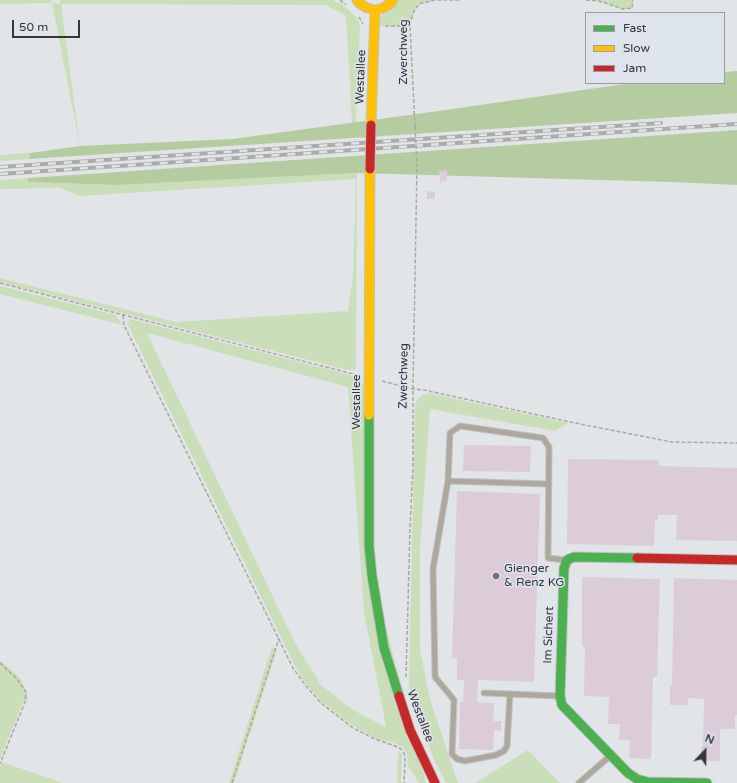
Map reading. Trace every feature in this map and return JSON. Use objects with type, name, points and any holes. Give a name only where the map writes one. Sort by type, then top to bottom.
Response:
[{"type":"main road","points":[[357,0],[367,8],[375,10],[383,8],[393,0]]},
{"type":"main road","name":"Westallee","points":[[375,10],[370,169],[368,378],[370,546],[376,610],[384,648],[410,730],[436,783]]},
{"type":"main road","points":[[567,560],[574,557],[737,560]]},
{"type":"main road","name":"Im Sichert","points":[[560,696],[564,568],[567,560]]},
{"type":"main road","points":[[560,696],[562,705],[628,773],[637,779],[648,782],[707,783]]},
{"type":"lane","points":[[510,694],[507,746],[504,751],[496,755],[465,761],[457,759],[452,754],[454,700],[435,677],[433,570],[448,481],[450,433],[460,426],[543,438],[550,447],[548,558],[567,560]]},
{"type":"lane","points":[[448,481],[549,484]]},
{"type":"lane","points":[[484,693],[560,696]]},
{"type":"lane","points":[[579,783],[610,755]]},
{"type":"path","name":"Zwerchweg","points":[[406,680],[413,465],[417,165],[410,26],[413,13],[419,4],[435,0],[460,0]]},
{"type":"path","points":[[586,0],[599,1],[623,9],[632,8],[633,0]]},
{"type":"path","points":[[0,283],[413,389],[424,390],[570,422],[672,442],[737,444]]},
{"type":"path","points":[[123,315],[124,324],[293,668],[321,703],[353,728],[375,739],[401,749],[404,753],[405,759],[404,783]]},
{"type":"path","points":[[232,783],[279,638]]},
{"type":"path","points":[[0,662],[26,692],[25,702],[0,764]]},
{"type":"green space","points":[[0,0],[51,0],[52,3],[0,4]]},
{"type":"green space","points":[[60,0],[335,0],[335,2],[341,3],[357,18],[360,26],[356,122],[352,123],[346,16],[326,5],[61,4],[80,146],[52,3],[60,4]]},
{"type":"green space","points":[[393,0],[435,0],[419,4],[413,13],[410,26],[374,26]]},
{"type":"green space","points":[[586,0],[633,0],[632,8],[623,9],[599,1]]},
{"type":"green space","points":[[737,71],[737,113],[29,159],[30,153],[80,146],[232,139],[624,84],[725,84],[725,72]]},
{"type":"green space","points":[[737,130],[737,185],[357,173],[116,185],[28,182],[28,178]]},
{"type":"green space","points":[[30,153],[29,159],[0,161],[0,155]]},
{"type":"green space","points":[[357,173],[356,369],[348,370],[0,282],[0,278],[176,322],[348,311],[353,276],[356,179],[80,196],[60,188],[0,189],[0,180],[28,178],[28,182],[116,185]]},
{"type":"green space","points":[[0,286],[116,315],[123,325],[0,294]]},
{"type":"green space","points":[[130,319],[347,374],[357,378],[364,385],[365,546],[426,783],[419,783],[407,764],[408,760],[406,752],[402,747],[394,743],[377,739],[355,727],[322,702],[307,685],[296,668],[127,323]],"holes":[[[147,333],[348,387],[364,612],[386,727],[353,710],[321,685],[295,643]]]},
{"type":"green space","points":[[424,394],[432,394],[568,423],[555,431],[430,409],[420,549],[420,651],[431,703],[458,783],[446,783],[436,764],[416,713],[409,687],[415,404],[419,397]]},
{"type":"green space","points":[[272,647],[277,650],[234,783],[229,783]]},
{"type":"green space","points":[[0,660],[20,678],[27,692],[28,701],[24,700],[0,759]]},
{"type":"green space","points":[[528,750],[560,783],[475,783]]},
{"type":"green space","points":[[398,751],[402,755],[401,783],[397,783]]},
{"type":"green space","points":[[2,762],[63,783],[0,783],[0,768]]},
{"type":"building","points":[[447,170],[447,181],[440,182],[439,171]]},
{"type":"building","points":[[427,191],[435,192],[435,199],[427,199]]},
{"type":"building","points":[[464,445],[531,446],[530,472],[463,471]]},
{"type":"building","points":[[568,459],[659,460],[659,466],[737,468],[737,541],[676,540],[677,515],[658,515],[658,520],[655,520],[654,546],[567,544]]},
{"type":"building","name":"Gienger & Renz KG","points":[[457,491],[540,494],[534,682],[478,680],[477,702],[494,703],[493,721],[501,721],[501,731],[494,730],[493,750],[459,749],[460,702],[463,702],[464,680],[457,680],[457,658],[452,658]]},
{"type":"building","points":[[582,577],[660,579],[657,677],[653,677],[651,759],[629,758],[630,740],[619,740],[620,724],[608,724],[609,697],[584,696],[585,647],[582,646]]},
{"type":"building","points":[[674,578],[737,580],[737,715],[735,715],[735,729],[720,729],[720,761],[701,761],[701,746],[703,746],[704,699],[688,698],[688,705],[670,705],[670,685],[672,685]]},
{"type":"railway","points":[[0,167],[661,123]]},
{"type":"railway","points":[[0,174],[737,124]]},
{"type":"traffic: fast","points":[[369,415],[369,546],[372,576],[384,648],[399,696]]},
{"type":"traffic: fast","points":[[637,558],[574,557],[567,560],[564,568],[560,696],[562,705],[628,773],[637,779],[648,782],[707,783]]},
{"type":"traffic: slow","points":[[357,0],[367,8],[375,10],[383,8],[393,0]]},
{"type":"traffic: slow","points":[[371,125],[375,10]]},
{"type":"traffic: slow","points":[[369,415],[370,169]]},
{"type":"traffic: jam","points":[[370,169],[371,125]]},
{"type":"traffic: jam","points":[[637,558],[737,560]]},
{"type":"traffic: jam","points":[[399,696],[410,730],[435,783]]},
{"type":"place","name":"Gienger & Renz KG","points":[[496,576]]}]
